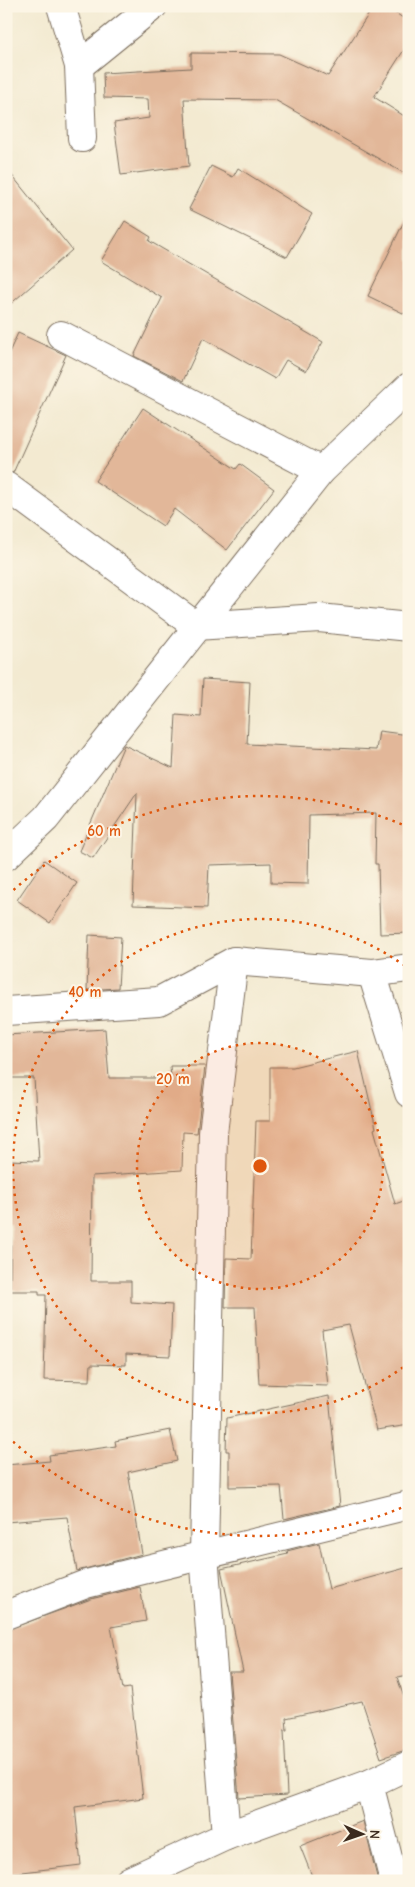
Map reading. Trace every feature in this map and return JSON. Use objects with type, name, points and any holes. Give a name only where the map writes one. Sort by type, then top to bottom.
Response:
[{"type":"street","points":[[61,6],[79,66],[82,138]]},
{"type":"street","points":[[79,66],[153,6]]},
{"type":"street","points":[[61,335],[321,471]]},
{"type":"street","points":[[6,856],[46,818],[196,626],[321,471],[409,387]]},
{"type":"street","points":[[6,486],[196,626],[319,618],[409,627]]},
{"type":"street","points":[[226,1836],[204,1554],[213,1134],[234,961]]},
{"type":"street","points":[[6,1011],[159,1001],[234,961],[372,973],[409,968]]},
{"type":"street","points":[[372,973],[409,1093]]},
{"type":"street","points":[[6,1614],[86,1584],[409,1505]]},
{"type":"street","points":[[129,1881],[226,1836],[369,1784],[409,1765]]},
{"type":"street","points":[[369,1784],[394,1881]]},
{"type":"building","points":[[374,6],[385,6],[409,22],[409,42],[374,97],[409,119],[409,176],[275,100],[184,99],[189,166],[121,175],[114,123],[149,118],[148,99],[104,98],[103,73],[191,68],[191,53],[279,54],[328,76]]},
{"type":"building","points":[[211,166],[233,177],[238,168],[312,214],[287,257],[189,209]]},
{"type":"building","points":[[6,168],[72,250],[6,308]]},
{"type":"building","points":[[409,211],[409,316],[368,296]]},
{"type":"building","points":[[125,221],[151,237],[149,241],[323,342],[306,371],[286,360],[275,379],[203,338],[183,381],[134,356],[162,298],[101,261]]},
{"type":"building","points":[[18,333],[66,355],[13,473],[6,471],[6,359]]},
{"type":"building","points":[[143,408],[236,469],[240,464],[274,489],[227,550],[174,509],[163,526],[95,481]]},
{"type":"building","points":[[203,679],[250,682],[247,744],[376,750],[379,731],[409,735],[409,933],[380,934],[378,864],[375,864],[376,813],[309,815],[308,884],[271,883],[271,863],[209,865],[207,908],[133,905],[137,793],[93,858],[79,851],[124,745],[173,768],[176,715],[201,717]]},
{"type":"building","points":[[44,860],[77,883],[50,923],[17,900]]},
{"type":"building","points":[[89,935],[121,937],[118,988],[87,990]]},
{"type":"building","points":[[105,1029],[109,1078],[171,1078],[170,1066],[205,1066],[197,1133],[183,1132],[182,1170],[92,1176],[91,1281],[131,1281],[131,1302],[172,1305],[170,1356],[126,1354],[126,1365],[91,1364],[90,1381],[44,1380],[46,1295],[39,1295],[39,1291],[10,1291],[11,1223],[6,1223],[6,1160],[39,1161],[34,1078],[6,1078],[6,1035]]},
{"type":"building","points":[[358,1051],[376,1128],[374,1129],[395,1204],[409,1199],[409,1425],[377,1430],[349,1325],[322,1330],[328,1386],[259,1384],[255,1307],[225,1307],[226,1258],[251,1259],[256,1121],[270,1121],[270,1067],[293,1067]]},
{"type":"building","points":[[329,1396],[340,1506],[284,1519],[281,1486],[229,1487],[229,1451],[226,1451],[227,1418]]},
{"type":"building","points":[[170,1430],[177,1461],[128,1472],[142,1554],[77,1571],[67,1517],[6,1522],[6,1465],[50,1461],[49,1455],[116,1446],[115,1441]]},
{"type":"building","points":[[319,1543],[329,1589],[409,1567],[409,1675],[397,1677],[409,1712],[409,1749],[381,1758],[362,1701],[286,1718],[287,1730],[284,1730],[287,1795],[239,1798],[229,1672],[243,1672],[221,1569],[288,1554],[287,1551]]},
{"type":"building","points":[[140,1587],[146,1621],[111,1627],[123,1689],[130,1688],[143,1798],[75,1807],[81,1865],[6,1874],[6,1630],[91,1599]]},
{"type":"building","points":[[363,1821],[378,1881],[314,1881],[300,1846]]}]
